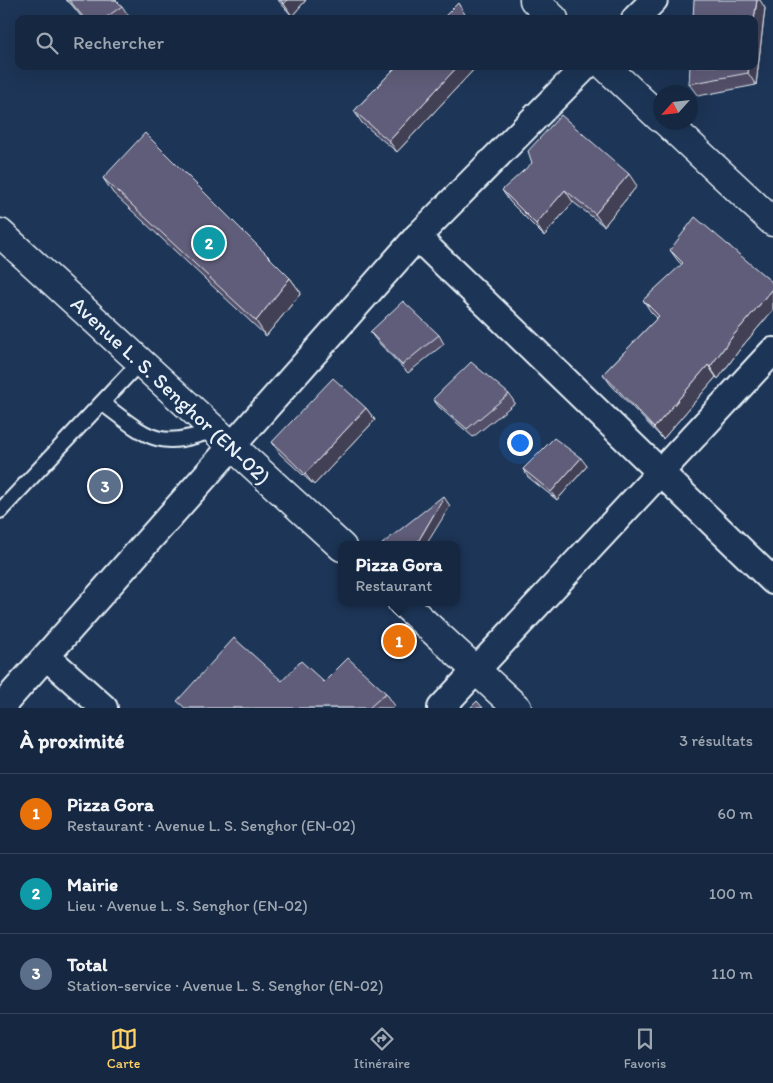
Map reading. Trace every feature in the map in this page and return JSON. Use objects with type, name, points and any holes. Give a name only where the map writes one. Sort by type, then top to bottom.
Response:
[{"type":"main road","points":[[534,0],[550,15]]},
{"type":"main road","points":[[609,70],[653,111]]},
{"type":"main road","points":[[675,130],[773,222]]},
{"type":"main road","name":"Avenue L. S. Senghor (EN-02)","points":[[0,233],[338,543]]},
{"type":"main road","points":[[406,606],[517,708]]},
{"type":"street","points":[[639,15],[654,0]]},
{"type":"street","points":[[0,708],[47,657],[223,438],[417,237],[582,70]]},
{"type":"street","points":[[417,237],[773,581]]},
{"type":"street","points":[[441,708],[773,351]]},
{"type":"street","points":[[47,657],[104,708]]},
{"type":"lane","points":[[0,511],[140,362]]},
{"type":"lane","points":[[102,403],[146,436],[167,440],[223,438]]},
{"type":"building","points":[[69,0],[116,0],[122,6],[110,15],[82,15]]},
{"type":"building","points":[[694,0],[757,0],[755,15],[693,15]]},
{"type":"building","points":[[458,3],[466,15],[446,15]]},
{"type":"building","points":[[393,70],[454,70],[389,141],[354,111]]},
{"type":"building","points":[[690,70],[748,70],[748,73],[689,84]]},
{"type":"building","points":[[561,115],[629,174],[595,214],[565,190],[536,224],[502,190],[532,163],[528,151]]},
{"type":"building","points":[[145,133],[290,278],[256,321],[103,178]]},
{"type":"building","points":[[695,217],[773,283],[773,289],[732,337],[710,367],[708,365],[654,428],[603,374],[659,316],[643,300],[683,263],[670,250]]},
{"type":"building","points":[[403,301],[439,335],[402,365],[370,332]]},
{"type":"building","points":[[471,362],[509,394],[467,429],[433,399]]},
{"type":"building","points":[[333,378],[366,408],[305,474],[272,442]]},
{"type":"building","points":[[554,438],[581,458],[551,492],[523,469]]},
{"type":"building","points":[[443,496],[444,497],[418,541],[386,541]]},
{"type":"building","points":[[234,638],[282,681],[301,661],[324,682],[348,658],[386,693],[369,708],[185,708],[177,701]]},
{"type":"building","points":[[477,701],[483,708],[470,708]]},
{"type":"place","name":"Mairie","points":[[209,243]]},
{"type":"place","name":"Total","points":[[105,486]]},
{"type":"place","name":"Pizza Gora","points":[[399,641]]}]
